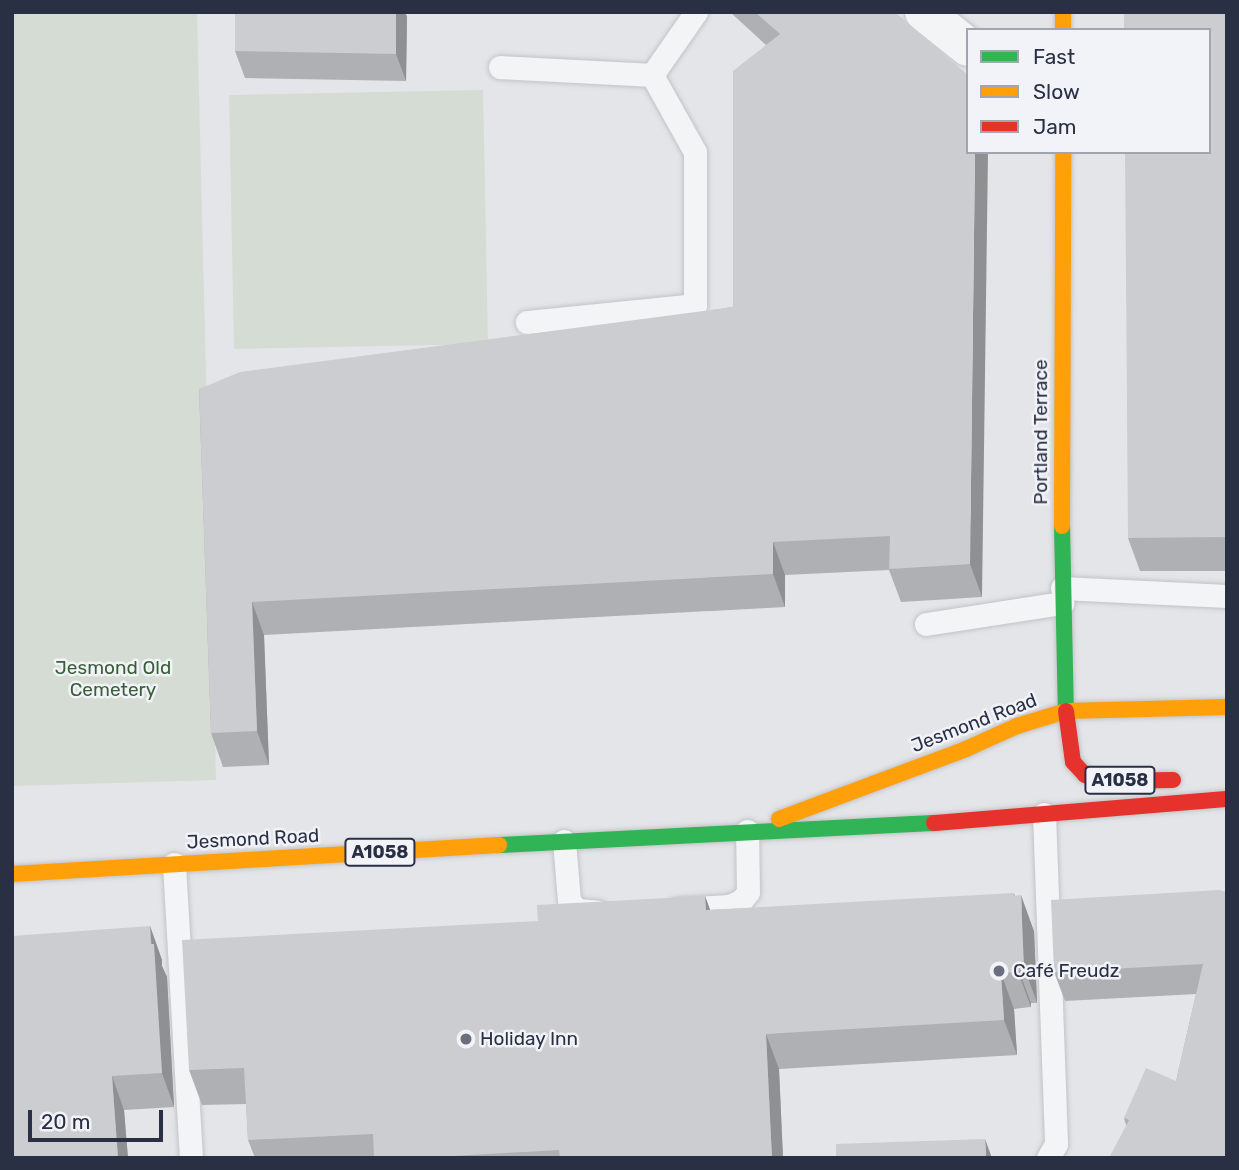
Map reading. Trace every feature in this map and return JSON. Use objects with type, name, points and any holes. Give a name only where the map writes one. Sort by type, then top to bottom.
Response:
[{"type":"main road","name":"Portland Terrace","points":[[1063,154],[1062,596],[1066,711]]},
{"type":"main road","name":"Jesmond Road","points":[[747,831],[1017,726],[1066,711],[1227,707]]},
{"type":"main road","name":"A1058","points":[[1066,711],[1073,762],[1085,775],[1103,780],[1185,780]]},
{"type":"main road","name":"Jesmond Road","points":[[12,874],[564,841],[924,824],[1227,799]]},
{"type":"street","points":[[924,12],[966,45]]},
{"type":"lane","points":[[652,75],[696,12]]},
{"type":"lane","points":[[500,67],[652,75]]},
{"type":"lane","points":[[527,322],[695,305],[695,152],[652,75]]},
{"type":"lane","points":[[926,624],[1062,596],[1227,596]]},
{"type":"lane","points":[[1044,814],[1056,1144],[1048,1158]]},
{"type":"lane","points":[[659,909],[729,906],[741,901],[748,892],[747,831]]},
{"type":"lane","points":[[564,841],[569,901],[576,909],[589,912],[617,911]]},
{"type":"lane","points":[[174,864],[191,1158]]},
{"type":"green space","name":"Jesmond Old Cemetery","points":[[12,12],[197,12],[216,780],[12,786]]},
{"type":"green space","points":[[483,90],[488,344],[234,349],[229,95]]},
{"type":"building","points":[[235,12],[396,12],[396,54],[235,51]]},
{"type":"building","points":[[755,12],[895,12],[966,73],[966,154],[975,154],[970,564],[889,569],[890,536],[773,542],[773,574],[252,602],[257,731],[211,733],[199,389],[240,372],[733,307],[733,71],[780,34]]},
{"type":"building","points":[[1124,12],[1227,12],[1227,537],[1128,538],[1125,154],[1211,154],[1211,28],[1124,28]]},
{"type":"building","points":[[1219,890],[1227,892],[1227,1158],[1109,1158],[1129,1120],[1124,1118],[1146,1068],[1176,1081],[1203,964],[1054,972],[1051,900]]},
{"type":"building","name":"Holiday Inn","points":[[1014,893],[1014,896],[1021,895],[1024,967],[1018,968],[1018,972],[1001,973],[1004,1020],[766,1034],[772,1158],[560,1158],[559,1150],[374,1158],[373,1134],[248,1140],[244,1068],[189,1070],[182,940],[538,921],[537,905],[705,896],[706,910]]},
{"type":"building","points":[[150,926],[151,944],[154,944],[162,1073],[112,1076],[118,1158],[12,1158],[12,936]]},
{"type":"building","points":[[985,1139],[986,1158],[836,1158],[836,1144]]},
{"type":"traffic: fast","points":[[1062,526],[1066,711]]},
{"type":"traffic: fast","points":[[499,845],[934,823]]},
{"type":"traffic: slow","points":[[1063,12],[1063,28]]},
{"type":"traffic: slow","points":[[1062,526],[1063,154]]},
{"type":"traffic: slow","points":[[779,819],[966,749],[1017,726],[1066,711],[1227,707]]},
{"type":"traffic: slow","points":[[12,874],[499,845]]},
{"type":"traffic: jam","points":[[1066,711],[1073,762],[1085,775],[1103,781],[1173,780]]},
{"type":"traffic: jam","points":[[934,823],[1227,799]]},
{"type":"place","name":"Café Freudz","points":[[999,971]]},
{"type":"place","name":"Holiday Inn","points":[[466,1039]]}]
